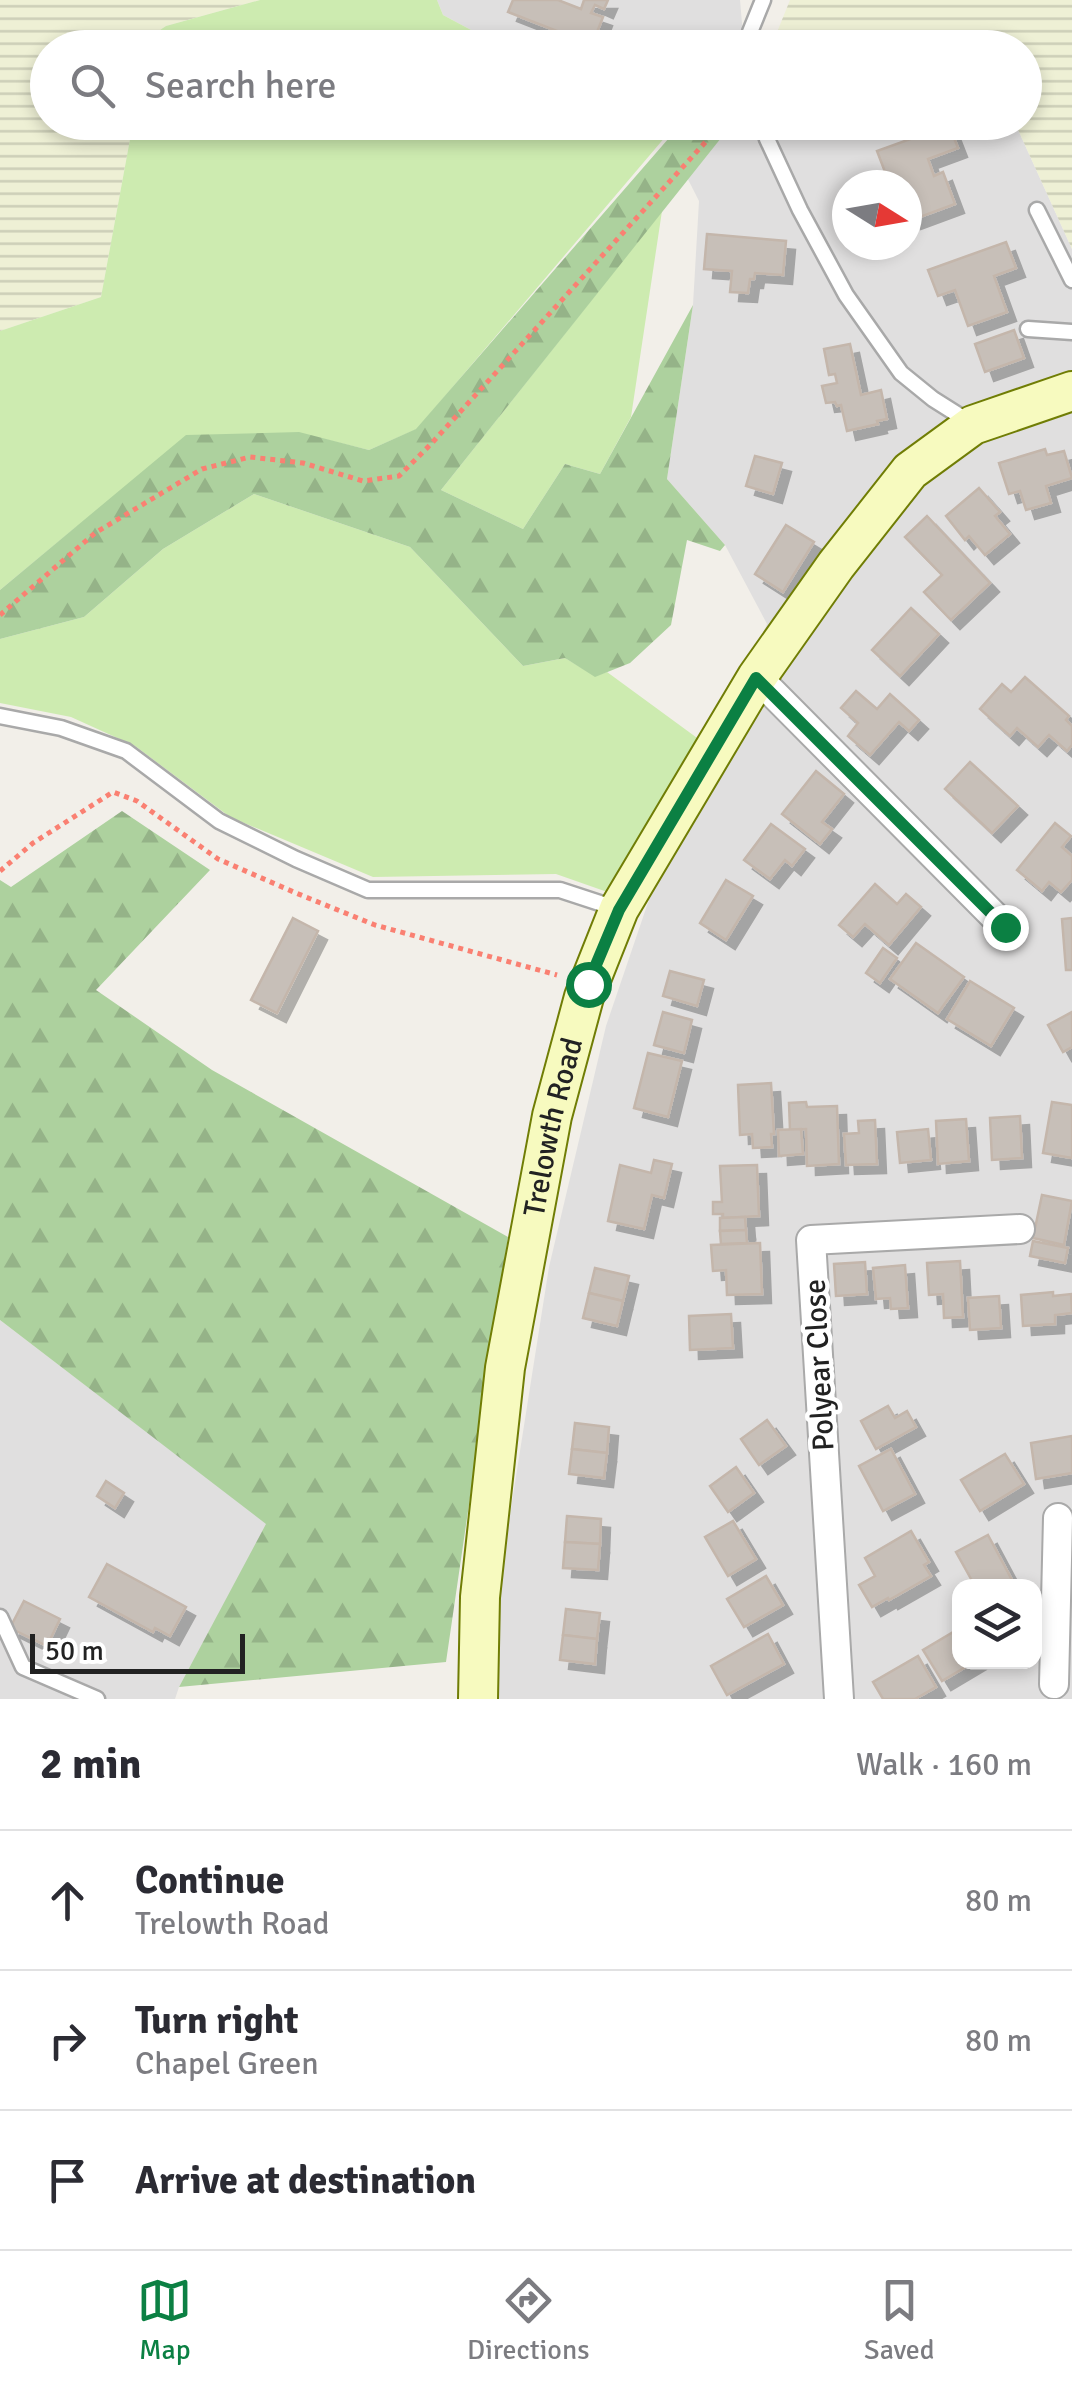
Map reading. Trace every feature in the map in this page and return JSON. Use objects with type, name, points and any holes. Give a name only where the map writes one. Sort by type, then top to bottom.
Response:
[{"type":"street","name":"Trelowth Road","points":[[478,1699],[480,1597],[505,1368],[552,1116],[588,984],[619,910],[756,678],[910,471],[973,424],[1072,391]]},
{"type":"street","points":[[756,678],[1005,927]]},
{"type":"street","name":"Polyear Close","points":[[838,1699],[811,1240],[1020,1229]]},
{"type":"street","points":[[1053,1688],[1058,1518]]},
{"type":"lane","points":[[751,30],[763,0]]},
{"type":"lane","points":[[767,140],[846,296],[901,373],[932,399],[973,424]]},
{"type":"lane","points":[[1037,210],[1072,280]]},
{"type":"lane","points":[[1028,329],[1072,332]]},
{"type":"lane","points":[[0,716],[60,728],[126,751],[219,821],[368,890],[560,890],[619,910]]},
{"type":"lane","points":[[0,1617],[23,1667],[97,1699]]},
{"type":"path","points":[[0,615],[95,533],[202,469],[250,457],[302,463],[362,482],[399,476],[708,140]]},
{"type":"path","points":[[0,871],[113,792],[137,801],[218,859],[296,894],[375,925],[588,984]]},
{"type":"shaded area","points":[[437,0],[740,0],[743,30],[471,30],[443,15]]},
{"type":"shaded area","points":[[668,140],[1023,140],[1072,249],[1072,1699],[498,1699],[500,1578],[549,1267],[606,1026],[656,879],[767,624],[725,545],[667,479],[693,305],[699,201]]},
{"type":"shaded area","points":[[0,1320],[267,1524],[175,1699],[0,1699]]},
{"type":"green space","points":[[0,0],[260,0],[160,30],[30,30],[30,140],[130,140],[101,297],[0,331]]},
{"type":"green space","points":[[260,0],[437,0],[443,15],[471,30],[160,30]]},
{"type":"green space","points":[[790,0],[1072,0],[1072,249],[1023,140],[1042,140],[1042,30],[778,30]]},
{"type":"green space","points":[[130,140],[663,140],[417,429],[369,450],[299,433],[76,527],[0,590],[0,331],[101,297]]},
{"type":"green space","points":[[667,140],[719,140],[441,490],[523,529],[565,464],[600,474],[693,305],[667,479],[725,545],[720,551],[687,540],[671,625],[630,663],[595,677],[565,658],[523,666],[410,547],[254,494],[163,549],[84,617],[0,639],[0,590],[186,435],[299,432],[369,450],[416,429]]},
{"type":"green space","points":[[662,211],[631,417],[600,474],[565,464],[523,529],[441,490]]},
{"type":"green space","points":[[254,494],[410,547],[523,666],[565,658],[595,676],[607,672],[704,743],[613,894],[556,874],[373,877],[230,817],[135,746],[71,717],[0,703],[0,639],[84,617],[163,549]]},
{"type":"green space","points":[[122,811],[210,870],[96,990],[212,1070],[508,1237],[446,1662],[179,1687],[266,1524],[0,1320],[0,880],[11,887]]},
{"type":"building","points":[[513,0],[558,0],[581,9],[584,0],[608,0],[604,9],[595,5],[591,13],[603,17],[598,30],[554,30],[508,12]]},
{"type":"building","points":[[907,140],[955,140],[958,148],[928,159],[934,176],[943,172],[955,204],[922,216],[922,170],[884,170],[877,151]]},
{"type":"building","points":[[707,234],[786,241],[783,275],[755,273],[748,293],[730,292],[732,271],[704,269]]},
{"type":"building","points":[[1006,242],[1016,268],[994,276],[1007,312],[968,326],[955,290],[938,296],[928,270]]},
{"type":"building","points":[[1014,330],[1024,358],[985,372],[975,344]]},
{"type":"building","points":[[850,344],[861,395],[881,390],[887,419],[847,431],[841,405],[826,403],[822,386],[837,383],[835,374],[829,375],[824,349]]},
{"type":"building","points":[[1045,449],[1047,455],[1064,451],[1072,478],[1046,486],[1051,503],[1026,510],[1020,491],[1009,494],[999,463]]},
{"type":"building","points":[[755,456],[782,463],[773,494],[746,486]]},
{"type":"building","points":[[979,488],[1000,512],[995,516],[1010,534],[985,555],[969,536],[965,540],[946,516]]},
{"type":"building","points":[[927,516],[990,583],[951,620],[924,592],[942,575],[905,537]]},
{"type":"building","points":[[786,525],[814,542],[783,592],[755,574]]},
{"type":"building","points":[[911,608],[939,634],[900,676],[872,650]]},
{"type":"building","points":[[1025,677],[1069,716],[1066,720],[1072,726],[1072,745],[1067,751],[1049,735],[1038,747],[1017,728],[1010,736],[980,709],[1002,684],[1011,692]]},
{"type":"building","points":[[856,691],[877,709],[890,694],[919,720],[909,731],[899,722],[870,755],[848,736],[858,723],[841,708]]},
{"type":"building","points":[[970,762],[1018,806],[992,833],[945,789]]},
{"type":"building","points":[[816,771],[844,794],[822,822],[832,829],[820,844],[782,814]]},
{"type":"building","points":[[1055,823],[1071,836],[1062,847],[1072,856],[1072,880],[1061,892],[1049,882],[1042,891],[1017,870]]},
{"type":"building","points":[[771,824],[805,849],[792,866],[785,860],[770,879],[744,860]]},
{"type":"building","points":[[726,880],[753,896],[726,940],[700,923]]},
{"type":"building","points":[[875,884],[897,904],[906,894],[921,907],[889,945],[865,924],[853,937],[839,925]]},
{"type":"building","points":[[293,918],[318,931],[277,1013],[251,1000]]},
{"type":"building","points":[[1072,918],[1072,970],[1066,970],[1062,919]]},
{"type":"building","points":[[916,943],[964,977],[938,1013],[890,979]]},
{"type":"building","points":[[883,948],[897,958],[880,983],[866,973]]},
{"type":"building","points":[[670,971],[704,980],[697,1006],[663,996]]},
{"type":"building","points":[[970,981],[1014,1008],[991,1046],[947,1019]]},
{"type":"building","points":[[663,1012],[692,1020],[684,1053],[654,1045]]},
{"type":"building","points":[[1072,1012],[1072,1047],[1063,1052],[1048,1025]]},
{"type":"building","points":[[648,1053],[682,1061],[668,1117],[634,1108]]},
{"type":"building","points":[[771,1083],[772,1147],[753,1148],[752,1134],[740,1135],[738,1085]]},
{"type":"building","points":[[806,1102],[807,1107],[837,1106],[839,1164],[807,1166],[806,1129],[790,1130],[789,1103]]},
{"type":"building","points":[[1052,1102],[1072,1105],[1072,1158],[1043,1153]]},
{"type":"building","points":[[1020,1116],[1022,1158],[992,1160],[990,1118]]},
{"type":"building","points":[[966,1119],[969,1161],[938,1164],[936,1121]]},
{"type":"building","points":[[875,1120],[877,1164],[846,1165],[844,1134],[859,1133],[858,1121]]},
{"type":"building","points":[[801,1129],[803,1154],[779,1156],[778,1130]]},
{"type":"building","points":[[928,1129],[931,1160],[900,1163],[897,1132]]},
{"type":"building","points":[[654,1160],[672,1164],[664,1198],[652,1195],[644,1229],[608,1221],[620,1165],[651,1173]]},
{"type":"building","points":[[757,1165],[759,1216],[723,1218],[723,1214],[713,1214],[713,1202],[722,1202],[720,1166]]},
{"type":"building","points":[[1042,1195],[1072,1201],[1064,1245],[1033,1238]]},
{"type":"building","points":[[745,1217],[746,1230],[720,1231],[720,1218]]},
{"type":"building","points":[[746,1230],[747,1243],[721,1244],[720,1231]]},
{"type":"building","points":[[1033,1241],[1068,1248],[1065,1263],[1030,1256]]},
{"type":"building","points":[[760,1243],[762,1294],[727,1295],[726,1270],[713,1271],[711,1245]]},
{"type":"building","points":[[960,1261],[963,1317],[944,1318],[943,1294],[929,1295],[927,1263]]},
{"type":"building","points":[[865,1262],[867,1294],[836,1296],[834,1264]]},
{"type":"building","points":[[905,1265],[908,1308],[891,1309],[890,1298],[876,1299],[873,1268]]},
{"type":"building","points":[[595,1268],[629,1276],[623,1301],[589,1293]]},
{"type":"building","points":[[1053,1292],[1053,1296],[1071,1294],[1072,1313],[1055,1315],[1055,1324],[1023,1326],[1021,1295]]},
{"type":"building","points":[[589,1293],[623,1301],[617,1326],[583,1318]]},
{"type":"building","points":[[999,1296],[1001,1328],[970,1330],[968,1298]]},
{"type":"building","points":[[731,1314],[733,1348],[690,1350],[689,1316]]},
{"type":"building","points":[[888,1406],[895,1418],[907,1411],[916,1427],[876,1449],[861,1421]]},
{"type":"building","points":[[767,1420],[786,1446],[759,1465],[741,1439]]},
{"type":"building","points":[[575,1423],[609,1427],[607,1453],[572,1449]]},
{"type":"building","points":[[1072,1436],[1072,1473],[1036,1479],[1031,1443]]},
{"type":"building","points":[[572,1449],[607,1453],[604,1478],[569,1474]]},
{"type":"building","points":[[891,1449],[915,1494],[883,1511],[859,1466]]},
{"type":"building","points":[[1005,1454],[1024,1484],[980,1511],[961,1480]]},
{"type":"building","points":[[736,1467],[754,1493],[728,1512],[710,1486]]},
{"type":"building","points":[[106,1481],[124,1493],[115,1508],[97,1496]]},
{"type":"building","points":[[567,1516],[601,1519],[600,1544],[565,1542]]},
{"type":"building","points":[[733,1521],[756,1559],[728,1576],[705,1537]]},
{"type":"building","points":[[911,1531],[929,1562],[924,1565],[931,1576],[872,1607],[859,1585],[875,1576],[865,1558]]},
{"type":"building","points":[[988,1535],[1011,1579],[971,1579],[956,1552]]},
{"type":"building","points":[[565,1542],[600,1544],[598,1570],[563,1568]]},
{"type":"building","points":[[107,1564],[186,1607],[170,1636],[155,1628],[153,1632],[89,1597]]},
{"type":"building","points":[[766,1576],[783,1605],[744,1627],[727,1599]]},
{"type":"building","points":[[24,1601],[60,1619],[47,1646],[10,1628]]},
{"type":"building","points":[[566,1609],[600,1613],[597,1639],[563,1635]]},
{"type":"building","points":[[952,1633],[952,1669],[962,1669],[942,1681],[923,1650]]},
{"type":"building","points":[[768,1634],[784,1664],[727,1695],[711,1666]]},
{"type":"building","points":[[563,1635],[597,1639],[595,1664],[560,1660]]},
{"type":"building","points":[[918,1656],[936,1687],[915,1699],[883,1699],[873,1682]]},
{"type":"route","points":[[588,984],[619,910],[756,678],[1005,927]]}]
